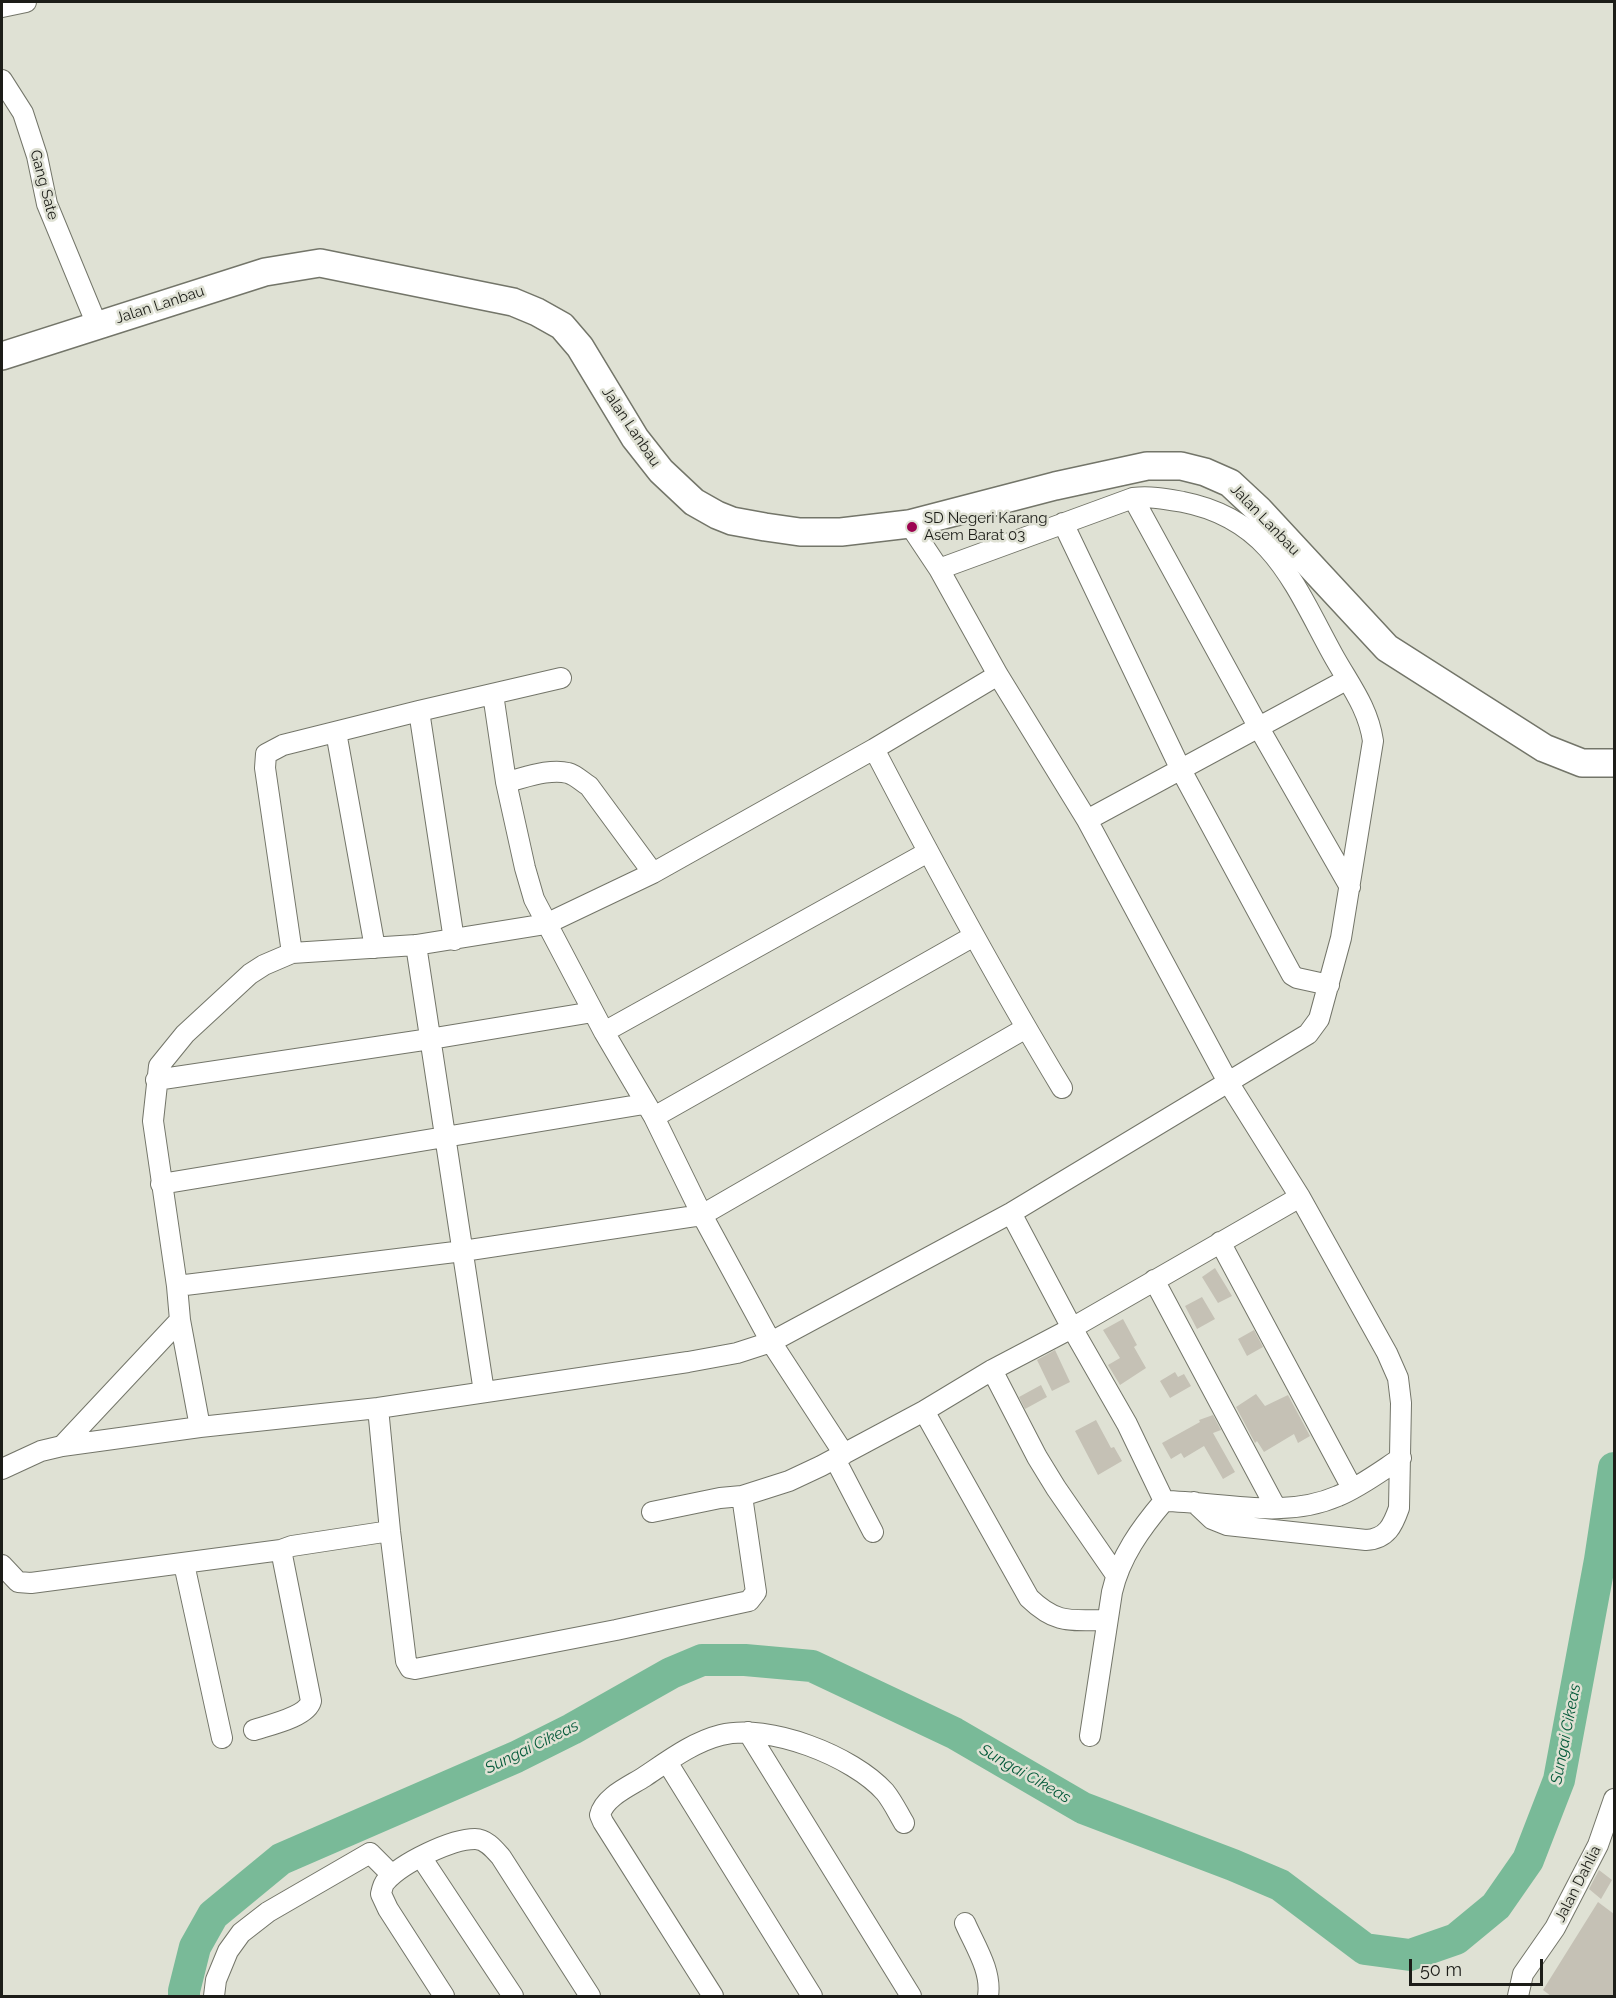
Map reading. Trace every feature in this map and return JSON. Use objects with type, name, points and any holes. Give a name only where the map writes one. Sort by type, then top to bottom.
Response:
[{"type":"street","points":[[2,7],[26,2]]},
{"type":"street","name":"Gang Sate","points":[[2,80],[23,113],[37,156],[47,204],[97,325]]},
{"type":"street","name":"Jalan Lanbau","points":[[2,356],[265,272],[320,263],[513,302],[562,326],[580,347],[635,438],[661,471],[694,502],[732,521],[800,532],[841,532],[909,524],[1056,486],[1147,466],[1181,466],[1205,472],[1230,483],[1259,510],[1363,625],[1387,648],[1544,748],[1582,763],[1614,763]]},
{"type":"street","points":[[2,1469],[41,1451],[62,1446],[200,1427],[378,1408],[710,1359],[771,1342],[1011,1213],[1308,1034],[1319,1020],[1329,985],[1350,887],[1373,741],[1370,722],[1362,703],[1346,680],[1279,560],[1248,528],[1205,507],[1147,496],[1134,498],[939,568]]},
{"type":"street","points":[[1134,498],[1259,728],[1350,887]]},
{"type":"street","points":[[1063,523],[1181,770],[1292,975],[1329,985]]},
{"type":"street","points":[[909,524],[939,568],[998,675],[1087,820],[1228,1082],[1300,1197],[1387,1353],[1398,1378],[1401,1403],[1399,1508],[1394,1523],[1385,1534],[1376,1539],[1344,1538],[1227,1525],[1212,1519],[1194,1502]]},
{"type":"street","points":[[200,1427],[180,1320],[153,1121],[159,1066],[185,1034],[250,974],[292,953],[416,945],[546,924],[653,873],[874,749],[998,675]]},
{"type":"street","points":[[292,953],[266,754],[273,749],[336,732],[561,678]]},
{"type":"street","points":[[1087,820],[1346,680]]},
{"type":"street","points":[[494,694],[506,782],[534,898],[771,1342],[840,1456],[873,1532]]},
{"type":"street","points":[[419,711],[454,940]]},
{"type":"street","points":[[336,732],[375,948]]},
{"type":"street","points":[[874,749],[974,936],[1062,1088]]},
{"type":"street","points":[[506,782],[547,773],[567,773],[577,777],[589,786],[653,873]]},
{"type":"street","points":[[604,1032],[928,852]]},
{"type":"street","points":[[161,1184],[443,1136],[649,1111],[974,936]]},
{"type":"street","points":[[416,945],[443,1136],[484,1392]]},
{"type":"street","points":[[156,1080],[593,1012]]},
{"type":"street","points":[[177,1286],[463,1251],[702,1215],[1026,1028]]},
{"type":"street","points":[[652,1512],[720,1498],[742,1496],[789,1481],[924,1412],[992,1370],[1072,1328],[1300,1197]]},
{"type":"street","points":[[1011,1213],[1072,1328],[1127,1424],[1164,1501]]},
{"type":"street","points":[[1220,1242],[1352,1488]]},
{"type":"street","points":[[1154,1280],[1276,1508]]},
{"type":"street","points":[[62,1446],[180,1320]]},
{"type":"street","points":[[992,1370],[1037,1457],[1116,1575]]},
{"type":"street","points":[[378,1408],[390,1531],[406,1661],[410,1668],[415,1669],[615,1630],[749,1601],[756,1592],[742,1496]]},
{"type":"street","points":[[924,1412],[1029,1598],[1040,1609],[1062,1620],[1107,1620]]},
{"type":"street","points":[[1164,1501],[1290,1508],[1339,1496],[1401,1458]]},
{"type":"street","points":[[1090,1736],[1116,1575],[1143,1526],[1164,1501]]},
{"type":"street","points":[[2,1565],[10,1577],[18,1582],[31,1583],[281,1550],[292,1546],[390,1531]]},
{"type":"street","points":[[254,1730],[306,1710],[311,1701],[281,1550]]},
{"type":"street","points":[[184,1564],[222,1738]]},
{"type":"street","points":[[748,1732],[910,1996]]},
{"type":"street","points":[[713,1996],[603,1822],[600,1815],[605,1803],[705,1740],[722,1735],[748,1732],[772,1734],[822,1751],[862,1773],[884,1791],[904,1823]]},
{"type":"street","points":[[668,1762],[812,1996]]},
{"type":"street","name":"Jalan Dahlia","points":[[1518,1996],[1523,1974],[1555,1928],[1598,1845],[1614,1799]]},
{"type":"street","points":[[444,1996],[381,1894],[383,1886],[392,1875],[421,1857],[444,1845],[476,1839],[486,1841],[501,1857],[590,1996]]},
{"type":"street","points":[[214,1996],[216,1980],[228,1951],[242,1933],[268,1912],[370,1854],[392,1875]]},
{"type":"street","points":[[421,1857],[513,1996]]},
{"type":"street","points":[[965,1923],[990,1983],[988,1996]]},
{"type":"building","points":[[1215,1268],[1232,1296],[1218,1303],[1202,1277]]},
{"type":"building","points":[[1202,1297],[1215,1319],[1197,1329],[1185,1306]]},
{"type":"building","points":[[1123,1319],[1137,1345],[1134,1347],[1146,1368],[1120,1385],[1108,1365],[1120,1358],[1103,1330]]},
{"type":"building","points":[[1254,1330],[1263,1347],[1247,1356],[1238,1339]]},
{"type":"building","points":[[1055,1350],[1070,1382],[1052,1391],[1037,1360]]},
{"type":"building","points":[[1175,1372],[1178,1377],[1184,1374],[1191,1386],[1170,1398],[1160,1381]]},
{"type":"building","points":[[1041,1385],[1047,1397],[1025,1409],[1019,1397]]},
{"type":"building","points":[[1256,1394],[1265,1406],[1288,1395],[1310,1436],[1298,1443],[1294,1434],[1264,1452],[1257,1441],[1255,1443],[1236,1407]]},
{"type":"building","points":[[1213,1415],[1221,1430],[1213,1433],[1235,1472],[1223,1479],[1204,1446],[1184,1458],[1181,1453],[1171,1459],[1162,1443],[1200,1422],[1199,1420]]},
{"type":"building","points":[[1096,1420],[1111,1448],[1114,1447],[1122,1461],[1098,1475],[1075,1431]]},
{"type":"building","points":[[1599,1870],[1612,1880],[1601,1899],[1589,1889]]},
{"type":"building","points":[[1598,1902],[1614,1914],[1614,1996],[1551,1996],[1543,1990]]},
{"type":"waterway","name":"Sungai Cikeas","points":[[184,1996],[195,1947],[213,1915],[281,1859],[516,1757],[572,1729],[671,1673],[702,1660],[745,1660],[812,1666],[954,1733],[1083,1808],[1280,1885],[1365,1949],[1410,1955],[1456,1939],[1496,1906],[1528,1860],[1559,1780],[1600,1560],[1614,1468]]},
{"type":"place","name":"SD Negeri Karang Asem Barat 03","points":[[912,527]]}]
